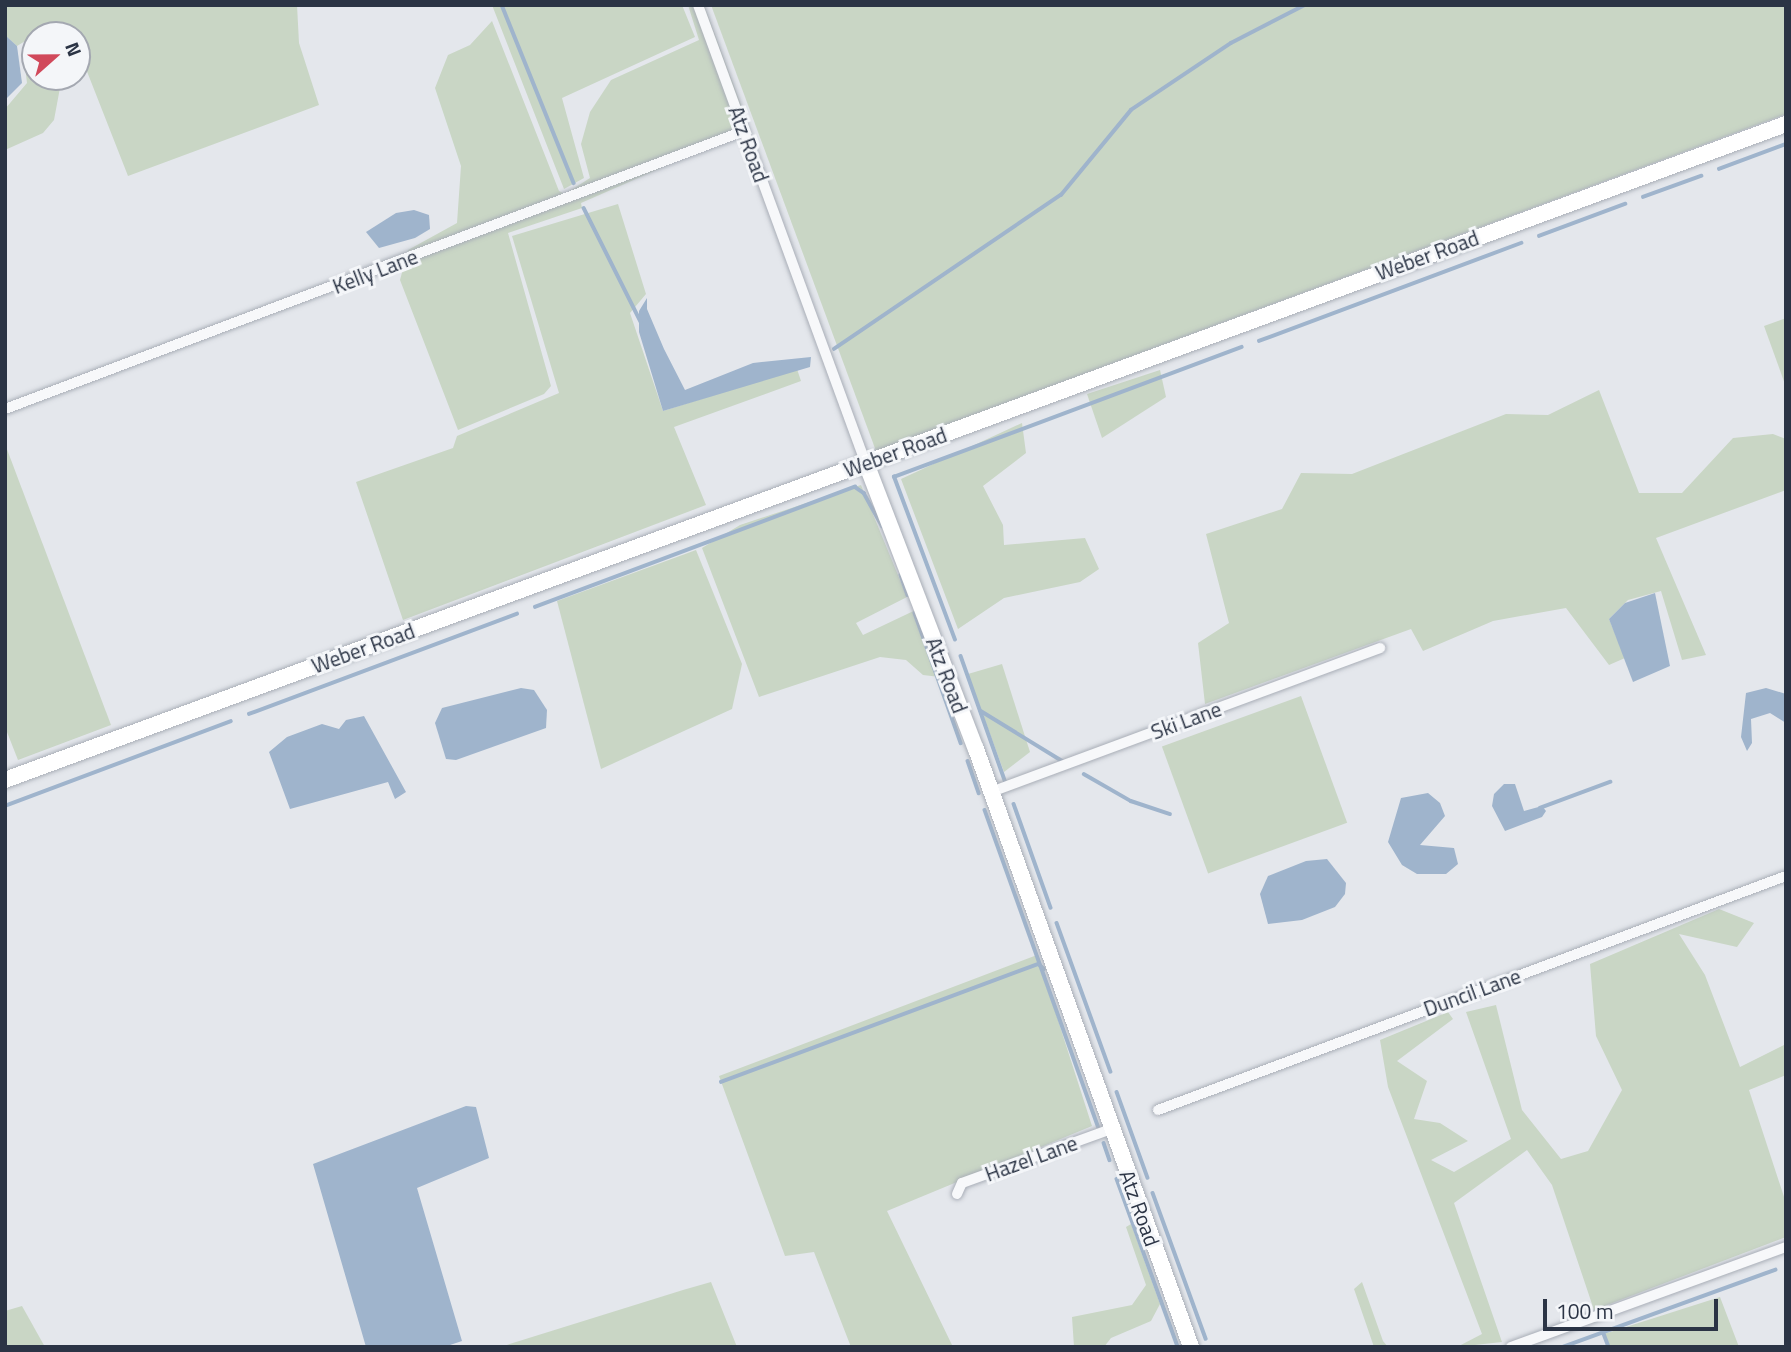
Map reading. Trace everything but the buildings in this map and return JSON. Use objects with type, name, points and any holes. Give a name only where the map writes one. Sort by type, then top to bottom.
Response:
[{"type":"street","name":"Atz Road","points":[[698,5],[866,463],[991,792],[1191,1347]]},
{"type":"street","name":"Weber Road","points":[[5,780],[1786,124]]},
{"type":"street","name":"Kelly Lane","points":[[5,409],[744,131]]},
{"type":"street","name":"Ski Lane","points":[[991,792],[1380,648]]},
{"type":"street","name":"Duncil Lane","points":[[1158,1110],[1786,876]]},
{"type":"street","name":"Hazel Lane","points":[[957,1194],[962,1183],[1111,1129]]},
{"type":"street","points":[[1511,1347],[1786,1247]]},
{"type":"green space","points":[[5,5],[297,5],[299,43],[319,105],[128,176],[91,82],[91,21],[21,21],[21,44],[17,46],[5,35]]},
{"type":"green space","points":[[492,5],[682,5],[695,37],[562,98],[584,178],[564,189]]},
{"type":"green space","points":[[688,5],[704,5],[750,129],[581,203],[582,208],[508,233],[551,386],[544,394],[458,430],[400,280],[408,250],[457,223],[461,166],[435,88],[448,55],[470,45],[492,21],[559,191],[565,194],[590,178],[581,144],[590,112],[611,80],[699,40]]},
{"type":"green space","points":[[711,5],[1786,5],[1786,114],[876,451]]},
{"type":"green space","points":[[21,90],[59,91],[54,120],[43,133],[5,150],[5,109]]},
{"type":"green space","points":[[618,204],[646,294],[630,313],[663,411],[797,369],[801,381],[674,427],[706,505],[403,620],[356,482],[453,448],[457,436],[559,393],[512,236]]},
{"type":"green space","points":[[1786,318],[1786,387],[1764,326]]},
{"type":"green space","points":[[1160,370],[1166,397],[1102,438],[1087,394]]},
{"type":"green space","points":[[1599,390],[1639,493],[1682,493],[1733,438],[1773,434],[1786,439],[1786,490],[1656,538],[1706,655],[1682,660],[1661,591],[1628,600],[1609,619],[1625,658],[1609,665],[1566,608],[1493,621],[1423,651],[1411,629],[1205,704],[1198,643],[1229,623],[1206,534],[1282,509],[1301,473],[1352,474],[1506,414],[1548,415]]},
{"type":"green space","points":[[1022,423],[1026,453],[983,486],[1003,525],[1004,545],[1085,538],[1099,569],[1080,582],[1004,598],[958,629],[901,479]]},
{"type":"green space","points":[[5,444],[111,725],[18,760],[5,727]]},
{"type":"green space","points":[[861,485],[907,597],[856,623],[863,635],[922,607],[948,678],[923,675],[906,660],[880,657],[759,697],[702,548],[740,525]]},
{"type":"green space","points":[[696,550],[742,664],[732,709],[601,769],[557,601]]},
{"type":"green space","points":[[1002,664],[1030,752],[1004,772],[968,674]]},
{"type":"green space","points":[[1301,696],[1347,823],[1208,873],[1162,747]]},
{"type":"green space","points":[[1719,909],[1754,923],[1737,947],[1679,934],[1705,975],[1740,1067],[1786,1044],[1786,1075],[1749,1090],[1786,1203],[1786,1237],[1594,1310],[1552,1185],[1527,1150],[1454,1203],[1502,1342],[1457,1347],[1482,1334],[1388,1087],[1380,1040],[1448,1012],[1453,1019],[1397,1061],[1427,1081],[1414,1119],[1440,1123],[1468,1141],[1431,1160],[1454,1172],[1511,1139],[1466,1012],[1496,1005],[1522,1110],[1561,1159],[1588,1151],[1622,1090],[1596,1036],[1590,964]]},
{"type":"green space","points":[[1037,955],[1092,1126],[887,1211],[953,1347],[851,1347],[814,1252],[785,1256],[719,1076]]},
{"type":"green space","points":[[1131,1224],[1160,1304],[1151,1321],[1111,1338],[1104,1347],[1074,1347],[1072,1317],[1132,1305],[1146,1285],[1126,1227]]},
{"type":"green space","points":[[711,1282],[737,1347],[500,1347],[683,1290]]},
{"type":"green space","points":[[1362,1282],[1383,1341],[1388,1347],[1374,1347],[1354,1289]]},
{"type":"green space","points":[[1720,1297],[1739,1347],[1604,1347],[1608,1341],[1604,1334]]},
{"type":"green space","points":[[22,1306],[45,1347],[5,1347],[5,1311]]},
{"type":"water","points":[[5,35],[17,46],[21,84],[5,100]]},
{"type":"water","points":[[414,210],[429,215],[430,229],[415,238],[379,248],[366,232],[396,213]]},
{"type":"water","points":[[647,298],[647,309],[685,390],[753,363],[811,357],[810,367],[663,411],[639,332],[639,311]]},
{"type":"water","points":[[1655,593],[1670,666],[1633,682],[1609,619],[1625,603]]},
{"type":"water","points":[[521,688],[534,690],[547,710],[546,728],[456,760],[446,759],[435,723],[442,708]]},
{"type":"water","points":[[1766,688],[1786,694],[1786,723],[1770,713],[1751,719],[1752,743],[1747,751],[1741,737],[1746,693]]},
{"type":"water","points":[[364,716],[406,792],[395,799],[388,782],[290,809],[269,752],[287,737],[322,724],[339,729],[346,720]]},
{"type":"water","points":[[1504,784],[1515,784],[1524,811],[1542,806],[1546,811],[1542,817],[1505,831],[1492,806],[1494,794]]},
{"type":"water","points":[[1428,793],[1440,803],[1445,816],[1420,845],[1454,848],[1458,864],[1446,874],[1417,874],[1402,865],[1388,842],[1401,798]]},
{"type":"water","points":[[1327,859],[1346,883],[1345,894],[1335,907],[1302,920],[1268,924],[1260,894],[1268,876],[1306,861]]},
{"type":"water","points":[[466,1106],[476,1107],[489,1158],[417,1188],[462,1341],[444,1347],[366,1347],[313,1164]]},
{"type":"waterway","points":[[502,5],[574,183]]},
{"type":"waterway","points":[[834,349],[1061,195],[1131,110],[1231,43],[1305,5]]},
{"type":"waterway","points":[[1719,169],[1786,144]]},
{"type":"waterway","points":[[1643,197],[1701,176]]},
{"type":"waterway","points":[[1539,236],[1625,204]]},
{"type":"waterway","points":[[584,208],[641,322]]},
{"type":"waterway","points":[[1259,341],[1521,243]]},
{"type":"waterway","points":[[955,640],[894,477],[1241,347]]},
{"type":"waterway","points":[[535,607],[855,487],[864,493],[882,526]]},
{"type":"waterway","points":[[901,575],[908,595]]},
{"type":"waterway","points":[[915,613],[961,743]]},
{"type":"waterway","points":[[249,714],[517,614]]},
{"type":"waterway","points":[[961,656],[1006,783]]},
{"type":"waterway","points":[[981,711],[1064,762]]},
{"type":"waterway","points":[[5,806],[231,721]]},
{"type":"waterway","points":[[968,761],[979,793]]},
{"type":"waterway","points":[[1084,774],[1131,801],[1170,814]]},
{"type":"waterway","points":[[1540,808],[1610,782]]},
{"type":"waterway","points":[[1014,804],[1051,908]]},
{"type":"waterway","points":[[985,810],[1098,1126]]},
{"type":"waterway","points":[[1057,923],[1111,1072]]},
{"type":"waterway","points":[[721,1082],[1039,964],[1044,969]]},
{"type":"waterway","points":[[1117,1092],[1148,1178]]},
{"type":"waterway","points":[[1104,1143],[1110,1160]]},
{"type":"waterway","points":[[1117,1179],[1178,1347]]},
{"type":"waterway","points":[[1153,1193],[1206,1339]]},
{"type":"waterway","points":[[1563,1347],[1775,1270]]},
{"type":"waterway","points":[[1604,1334],[1609,1347]]}]
